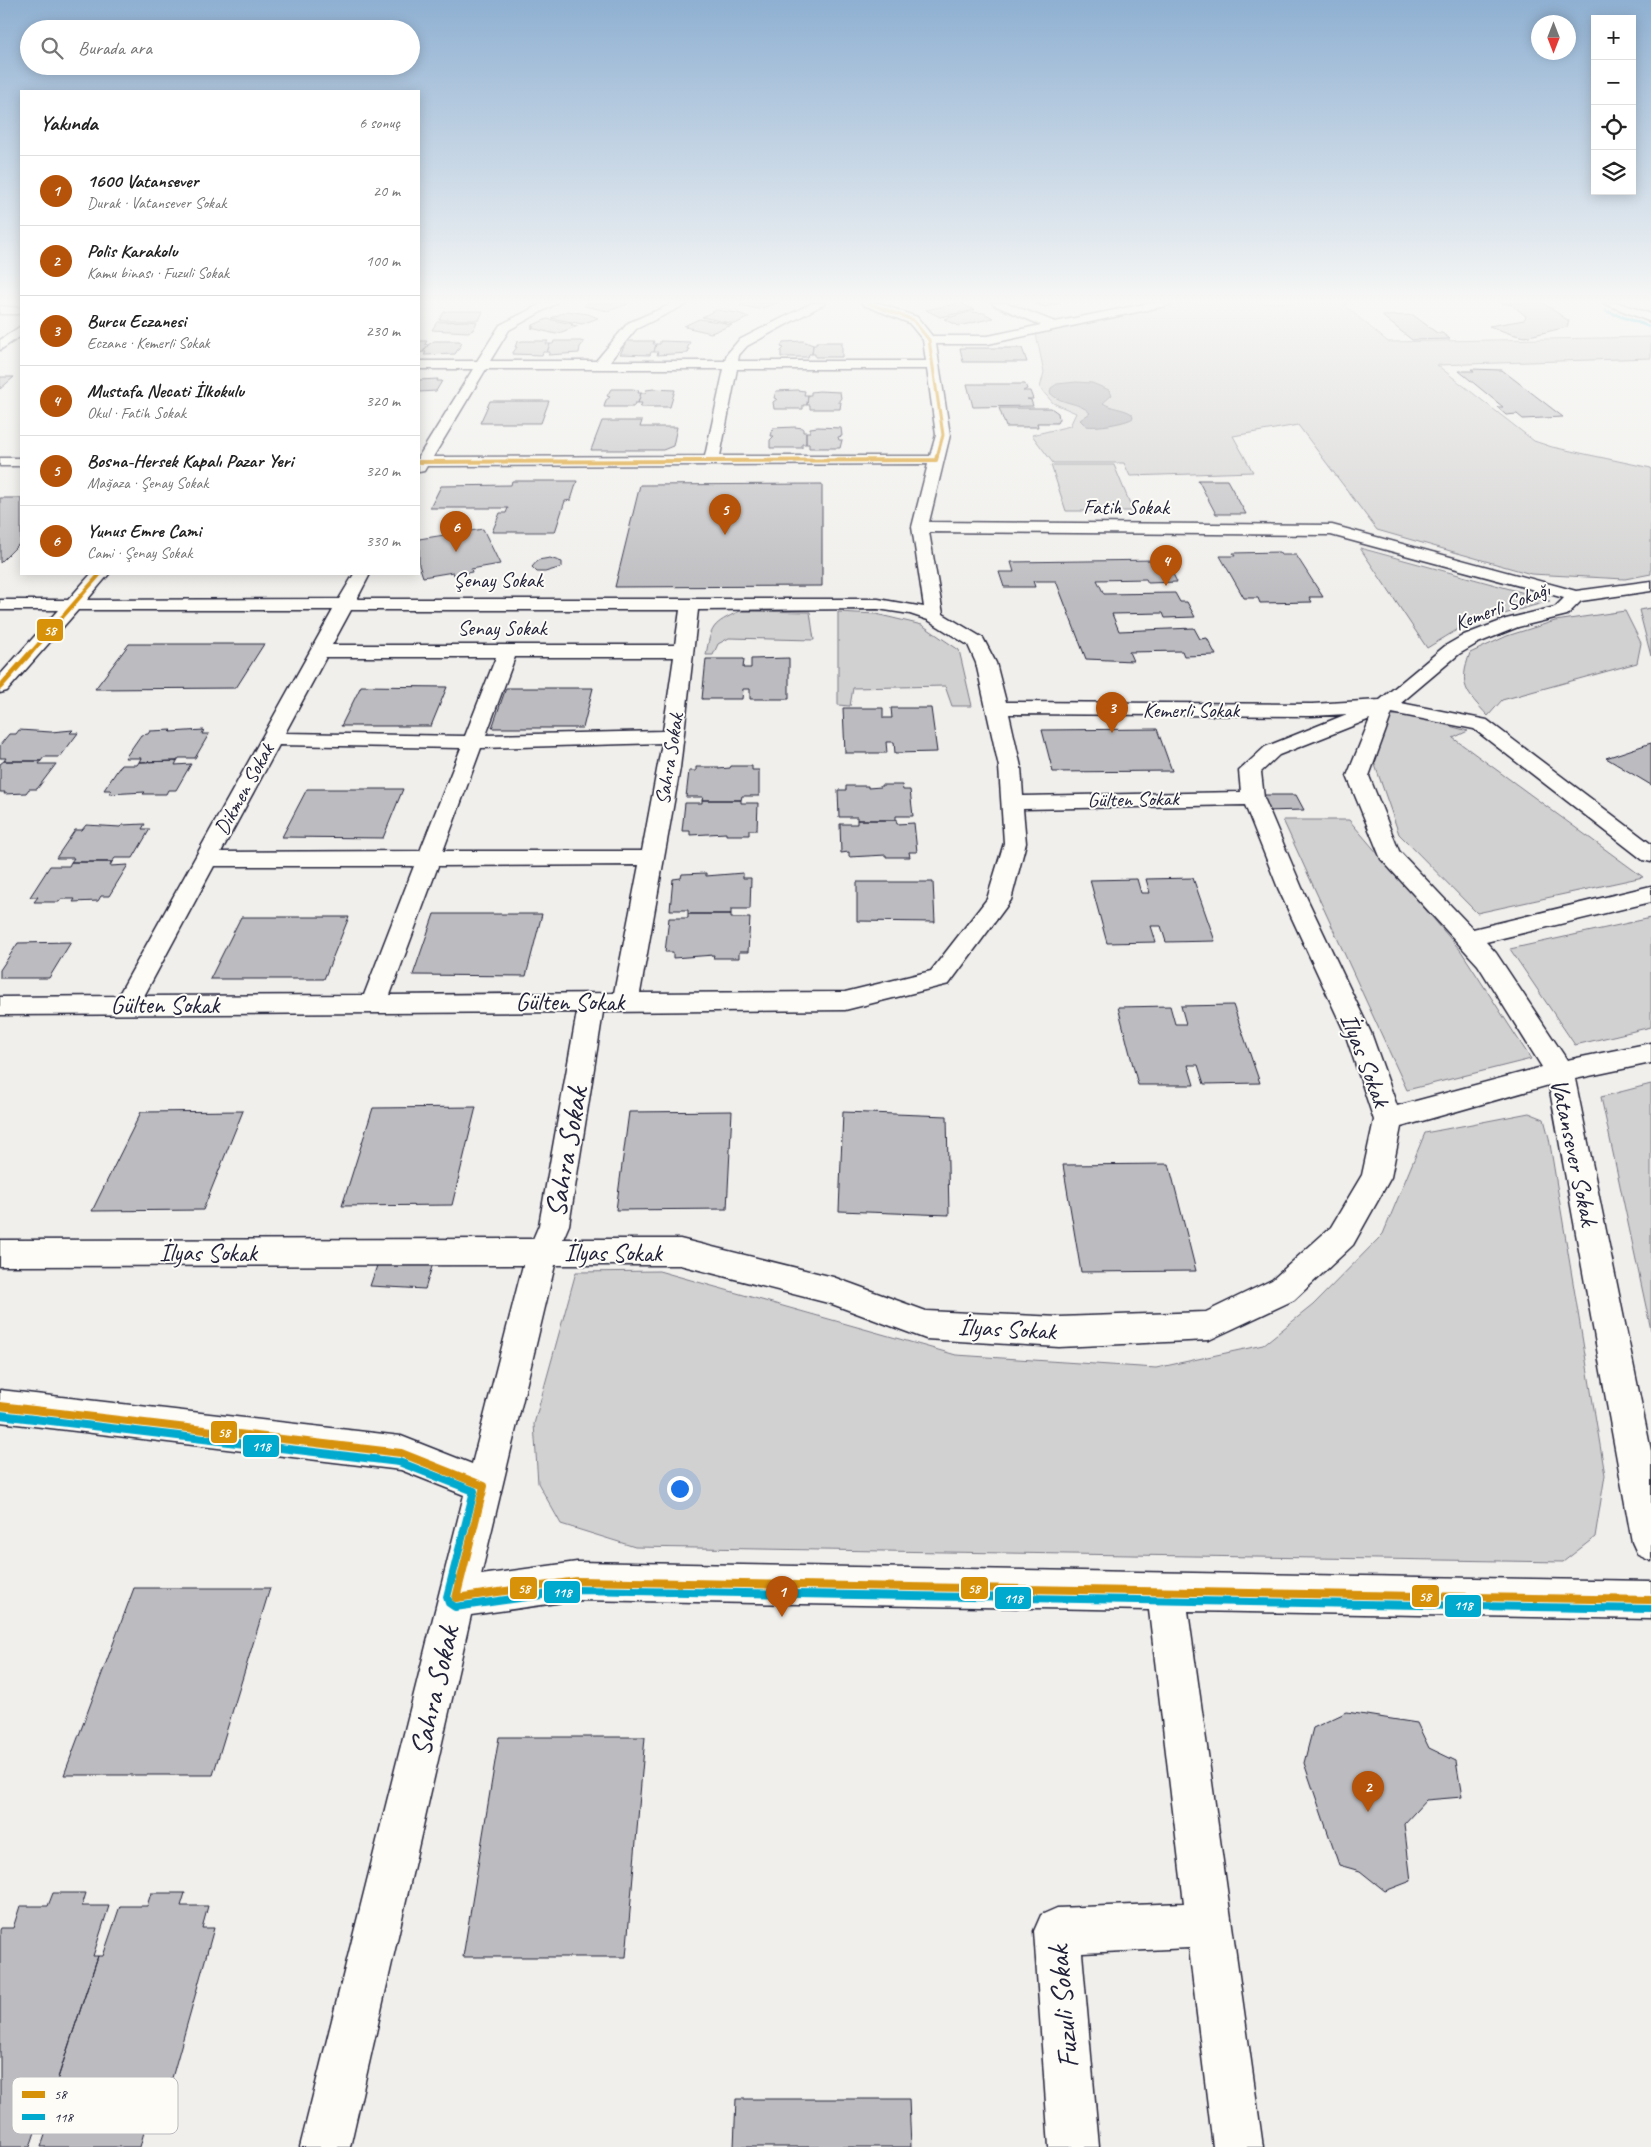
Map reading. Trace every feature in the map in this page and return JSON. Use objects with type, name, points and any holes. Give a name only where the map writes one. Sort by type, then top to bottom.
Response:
[{"type":"street","points":[[420,464],[457,403]]},
{"type":"street","points":[[712,460],[723,403]]},
{"type":"street","points":[[934,616],[920,527],[943,435],[939,403]]},
{"type":"street","points":[[420,464],[712,460],[936,460]]},
{"type":"street","points":[[0,462],[20,462]]},
{"type":"street","name":"Fatih Sokak","points":[[920,527],[1332,530],[1576,596]]},
{"type":"street","points":[[0,687],[99,575]]},
{"type":"street","name":"Dikmen Sokak","points":[[126,1005],[361,575]]},
{"type":"street","name":"Kemerli Sokağı","points":[[1385,706],[1452,650],[1491,630],[1560,611],[1576,596],[1651,586]]},
{"type":"street","name":"Sahra Sokak","points":[[625,1002],[674,738],[690,603]]},
{"type":"street","name":"Şenay Sokak","points":[[0,604],[878,604],[913,609],[934,616]]},
{"type":"street","name":"Gülten Sokak","points":[[0,1006],[845,1001],[940,978],[1000,900],[1015,843],[1010,767],[998,708],[986,663],[976,642],[934,616]]},
{"type":"street","name":"Senay Sokak","points":[[319,651],[685,651]]},
{"type":"street","points":[[373,1004],[508,651]]},
{"type":"street","name":"Kemerli Sokak","points":[[998,708],[1272,710],[1385,706],[1480,724],[1651,855]]},
{"type":"street","name":"İlyas Sokak","points":[[0,1253],[680,1252],[833,1291],[926,1325],[1059,1332],[1209,1326],[1283,1290],[1342,1236],[1376,1177],[1388,1120],[1358,1033],[1290,888],[1253,798],[1250,771],[1272,751],[1385,706]]},
{"type":"street","name":"Vatansever Sokak","points":[[1385,706],[1358,776],[1389,854],[1487,959],[1560,1072],[1651,1542]]},
{"type":"street","points":[[272,739],[473,742],[674,738]]},
{"type":"street","name":"Gülten Sokak","points":[[1012,803],[1253,798]]},
{"type":"street","points":[[206,859],[652,858]]},
{"type":"street","points":[[1469,938],[1651,894]]},
{"type":"street","name":"Sahra Sokak","points":[[325,2147],[456,1598],[542,1253],[554,1225],[592,1001]]},
{"type":"street","points":[[1388,1120],[1560,1072],[1651,1054]]},
{"type":"street","points":[[0,1406],[400,1453],[484,1486]]},
{"type":"street","points":[[456,1598],[576,1581],[1651,1600]]},
{"type":"street","points":[[1166,1591],[1211,1925],[1238,2147]]},
{"type":"street","name":"Fuzuli Sokak","points":[[1074,2147],[1057,1931],[1211,1925]]},
{"type":"shaded area","points":[[1053,403],[1486,403],[1534,441],[1552,447],[1651,468],[1651,574],[1625,579],[1531,574],[1377,530],[1298,425],[1233,436],[1253,472],[1130,476],[1124,463],[1053,463],[1032,435],[1070,426],[1076,413]]},
{"type":"shaded area","points":[[1069,403],[1103,403],[1129,412],[1133,418],[1111,425],[1086,426],[1080,420],[1090,413],[1081,407]]},
{"type":"shaded area","points":[[1051,465],[1114,465],[1133,511],[1066,511]]},
{"type":"shaded area","points":[[1360,548],[1550,601],[1465,625],[1427,648]]},
{"type":"shaded area","points":[[1651,608],[1651,656],[1639,610]]},
{"type":"shaded area","points":[[740,611],[810,612],[814,640],[729,638],[718,644],[713,655],[706,655],[709,638],[714,627],[724,619]]},
{"type":"shaded area","points":[[1625,611],[1641,643],[1637,663],[1502,700],[1488,716],[1469,694],[1466,688],[1465,673],[1470,653],[1507,636],[1555,621]]},
{"type":"shaded area","points":[[838,612],[876,614],[922,625],[959,650],[972,706],[952,706],[945,686],[853,688],[850,706],[838,705]]},
{"type":"shaded area","points":[[1404,714],[1468,731],[1453,738],[1643,877],[1477,913],[1399,834],[1373,759],[1388,716]]},
{"type":"shaded area","points":[[1283,820],[1349,820],[1461,951],[1531,1059],[1407,1090]]},
{"type":"shaded area","points":[[1651,918],[1651,1027],[1575,1045],[1510,949]]},
{"type":"shaded area","points":[[1651,1084],[1651,1330],[1601,1097]]},
{"type":"shaded area","points":[[1529,1113],[1544,1119],[1549,1138],[1605,1475],[1595,1537],[1563,1562],[635,1547],[561,1524],[538,1483],[534,1424],[576,1272],[659,1271],[956,1355],[1156,1368],[1263,1345],[1313,1305],[1383,1234],[1425,1133]]},
{"type":"building","points":[[489,403],[548,403],[541,423],[480,423]]},
{"type":"building","points":[[605,403],[635,403],[633,407],[604,407]]},
{"type":"building","points":[[642,403],[671,403],[670,407],[640,407]]},
{"type":"building","points":[[773,403],[807,403],[807,405],[803,405],[803,409],[774,409]]},
{"type":"building","points":[[807,403],[841,403],[840,409],[810,409],[810,405],[807,405]]},
{"type":"building","points":[[972,403],[1032,403],[1033,406],[973,407]]},
{"type":"building","points":[[1498,403],[1545,403],[1563,417],[1523,419],[1517,414],[1506,415],[1497,407],[1503,407]]},
{"type":"building","points":[[999,408],[1051,408],[1058,413],[1059,419],[1057,423],[1037,423],[1038,427],[1006,427]]},
{"type":"building","points":[[602,421],[642,421],[640,427],[677,427],[673,446],[663,450],[591,450]]},
{"type":"building","points":[[773,428],[803,428],[803,432],[806,432],[806,444],[802,444],[802,448],[770,448],[770,440],[774,436],[771,436]]},
{"type":"building","points":[[810,428],[841,428],[842,436],[838,437],[839,440],[842,440],[840,448],[809,448],[809,444],[806,444],[806,432],[810,432]]},
{"type":"building","points":[[1198,480],[1227,480],[1246,514],[1216,514]]},
{"type":"building","points":[[512,481],[577,481],[571,500],[565,501],[555,532],[492,532],[500,513],[506,513],[508,508],[430,508],[441,486],[511,485]]},
{"type":"building","points":[[822,484],[822,586],[615,587],[640,485]]},
{"type":"building","points":[[0,498],[20,498],[20,543],[0,563]]},
{"type":"building","points":[[483,529],[500,564],[471,569],[472,572],[454,575],[453,572],[423,577],[420,568],[420,539]]},
{"type":"building","points":[[1279,552],[1281,555],[1296,555],[1323,597],[1309,597],[1312,602],[1260,603],[1258,598],[1244,598],[1220,556],[1235,556],[1233,553]]},
{"type":"building","points":[[550,558],[562,562],[562,567],[545,572],[537,572],[532,567],[538,560]]},
{"type":"building","points":[[1158,560],[1163,568],[1170,568],[1177,582],[1148,583],[1146,579],[1097,580],[1104,594],[1175,593],[1180,602],[1187,602],[1195,617],[1165,618],[1163,613],[1112,614],[1119,631],[1194,628],[1200,639],[1207,638],[1216,655],[1184,656],[1182,651],[1129,652],[1133,661],[1086,659],[1056,581],[1033,581],[1035,587],[1004,587],[999,572],[1014,572],[1011,562]]},
{"type":"building","points":[[129,644],[264,644],[236,688],[95,689]]},
{"type":"building","points":[[789,658],[789,699],[750,699],[750,689],[743,689],[742,699],[702,699],[706,659],[744,659],[743,668],[751,668],[751,659]]},
{"type":"building","points":[[361,686],[447,687],[431,726],[341,726]]},
{"type":"building","points":[[506,688],[593,688],[583,728],[492,728]]},
{"type":"building","points":[[843,708],[883,708],[883,718],[892,718],[891,708],[931,708],[937,752],[895,753],[894,742],[886,742],[887,753],[845,753]]},
{"type":"building","points":[[1157,729],[1172,771],[1053,772],[1042,730]]},
{"type":"building","points":[[19,730],[51,732],[73,730],[70,733],[78,733],[60,757],[44,757],[41,761],[4,761],[6,758],[0,758],[0,745],[9,734],[16,734]]},
{"type":"building","points":[[172,730],[170,732],[204,730],[202,734],[209,734],[195,758],[179,758],[177,761],[139,762],[141,758],[125,758],[141,735],[148,734],[150,731]]},
{"type":"building","points":[[1651,743],[1651,785],[1606,758]]},
{"type":"building","points":[[4,761],[41,761],[39,764],[56,764],[37,789],[29,789],[26,793],[4,794],[5,792],[0,792],[0,764]]},
{"type":"building","points":[[177,761],[175,765],[191,764],[176,790],[168,790],[166,794],[143,794],[145,792],[109,794],[111,790],[104,790],[121,765],[137,765],[139,762]]},
{"type":"building","points":[[731,766],[752,766],[752,770],[759,770],[759,796],[742,796],[741,800],[702,800],[703,797],[686,797],[689,771],[696,771],[696,767],[718,767],[718,769],[730,768]]},
{"type":"building","points":[[881,785],[902,785],[903,790],[910,790],[913,816],[896,816],[896,820],[857,820],[857,817],[839,817],[838,790],[846,790],[846,786],[868,786],[868,788],[881,787]]},
{"type":"building","points":[[307,789],[403,789],[383,838],[282,837]]},
{"type":"building","points":[[1256,795],[1296,795],[1304,810],[1264,811]]},
{"type":"building","points":[[702,800],[741,800],[741,803],[758,803],[757,830],[749,830],[749,835],[726,835],[726,833],[690,835],[690,831],[682,831],[685,803],[702,803]]},
{"type":"building","points":[[857,820],[896,820],[897,824],[914,823],[917,852],[909,852],[910,857],[886,857],[886,855],[849,857],[849,852],[841,853],[840,824],[857,824]]},
{"type":"building","points":[[145,824],[142,829],[150,829],[133,858],[115,858],[112,862],[71,862],[74,858],[56,858],[75,830],[82,830],[86,825],[120,827],[122,825]]},
{"type":"building","points":[[71,862],[112,862],[110,866],[128,865],[109,896],[101,896],[98,901],[73,902],[75,899],[61,899],[59,902],[34,902],[38,897],[30,897],[50,866],[69,866]]},
{"type":"building","points":[[706,873],[706,876],[743,873],[743,878],[751,878],[750,909],[731,909],[731,914],[688,914],[688,910],[670,910],[673,879],[681,878],[682,874]]},
{"type":"building","points":[[1193,878],[1215,941],[1166,942],[1161,926],[1151,926],[1156,942],[1107,943],[1090,880],[1137,879],[1141,893],[1150,893],[1146,879]]},
{"type":"building","points":[[857,882],[933,882],[935,922],[857,921]]},
{"type":"building","points":[[434,914],[542,914],[526,976],[413,975]]},
{"type":"building","points":[[688,914],[731,914],[731,918],[750,918],[748,952],[739,952],[739,958],[713,958],[714,955],[673,958],[673,952],[665,952],[669,918],[688,918]]},
{"type":"building","points":[[241,917],[349,917],[324,979],[210,979]]},
{"type":"building","points":[[71,942],[49,978],[0,978],[0,970],[18,943]]},
{"type":"building","points":[[1233,1005],[1260,1083],[1204,1084],[1198,1065],[1188,1065],[1194,1085],[1138,1085],[1118,1007],[1170,1006],[1175,1024],[1186,1024],[1181,1006]]},
{"type":"building","points":[[476,1107],[452,1205],[342,1206],[373,1108]]},
{"type":"building","points":[[243,1111],[203,1210],[92,1211],[141,1112]]},
{"type":"building","points":[[732,1111],[727,1209],[616,1210],[629,1112]]},
{"type":"building","points":[[843,1112],[947,1116],[949,1215],[839,1211]]},
{"type":"building","points":[[1169,1164],[1196,1271],[1081,1272],[1063,1165]]},
{"type":"building","points":[[381,1254],[435,1257],[425,1289],[370,1286]]},
{"type":"building","points":[[134,1588],[270,1588],[213,1775],[64,1775]]},
{"type":"building","points":[[1347,1712],[1417,1723],[1429,1748],[1456,1761],[1462,1797],[1426,1800],[1404,1824],[1411,1881],[1385,1891],[1360,1871],[1339,1865],[1304,1763],[1313,1728]]},
{"type":"building","points":[[499,1737],[645,1737],[626,1957],[463,1957]]},
{"type":"building","points":[[53,1893],[86,1893],[82,1906],[109,1906],[93,1956],[98,1956],[58,2077],[12,2077],[12,2134],[34,2134],[30,2147],[0,2147],[0,1930],[1,1928],[13,1928],[20,1906],[48,1906]]},
{"type":"building","points":[[151,1893],[185,1893],[181,1906],[208,1906],[202,1928],[214,1928],[172,2077],[58,2077],[98,1956],[103,1956],[120,1906],[147,1906]]},
{"type":"building","points":[[736,2099],[909,2099],[911,2147],[734,2147]]},
{"type":"building","points":[[45,2134],[144,2134],[140,2147],[41,2147]]},
{"type":"transit line","name":"58","points":[[420,462],[936,460],[943,435],[938,403]]},
{"type":"transit line","name":"58","points":[[0,687],[99,575]]},
{"type":"transit line","name":"58","points":[[0,1406],[401,1453],[484,1486],[456,1598],[577,1581],[1651,1600]]},
{"type":"transit line","name":"118","points":[[0,1415],[399,1462],[474,1491],[447,1597],[449,1603],[455,1607],[578,1590],[1651,1609]]},
{"type":"place","name":"Bosna-Hersek Kapalı Pazar Yeri","points":[[725,535]]},
{"type":"place","name":"Yunus Emre Cami","points":[[456,552]]},
{"type":"place","name":"Mustafa Necati İlkokulu","points":[[1166,586]]},
{"type":"place","name":"Burcu Eczanesi","points":[[1112,733]]},
{"type":"place","name":"1600 Vatansever","points":[[782,1617]]},
{"type":"place","name":"Polis Karakolu","points":[[1368,1812]]}]
